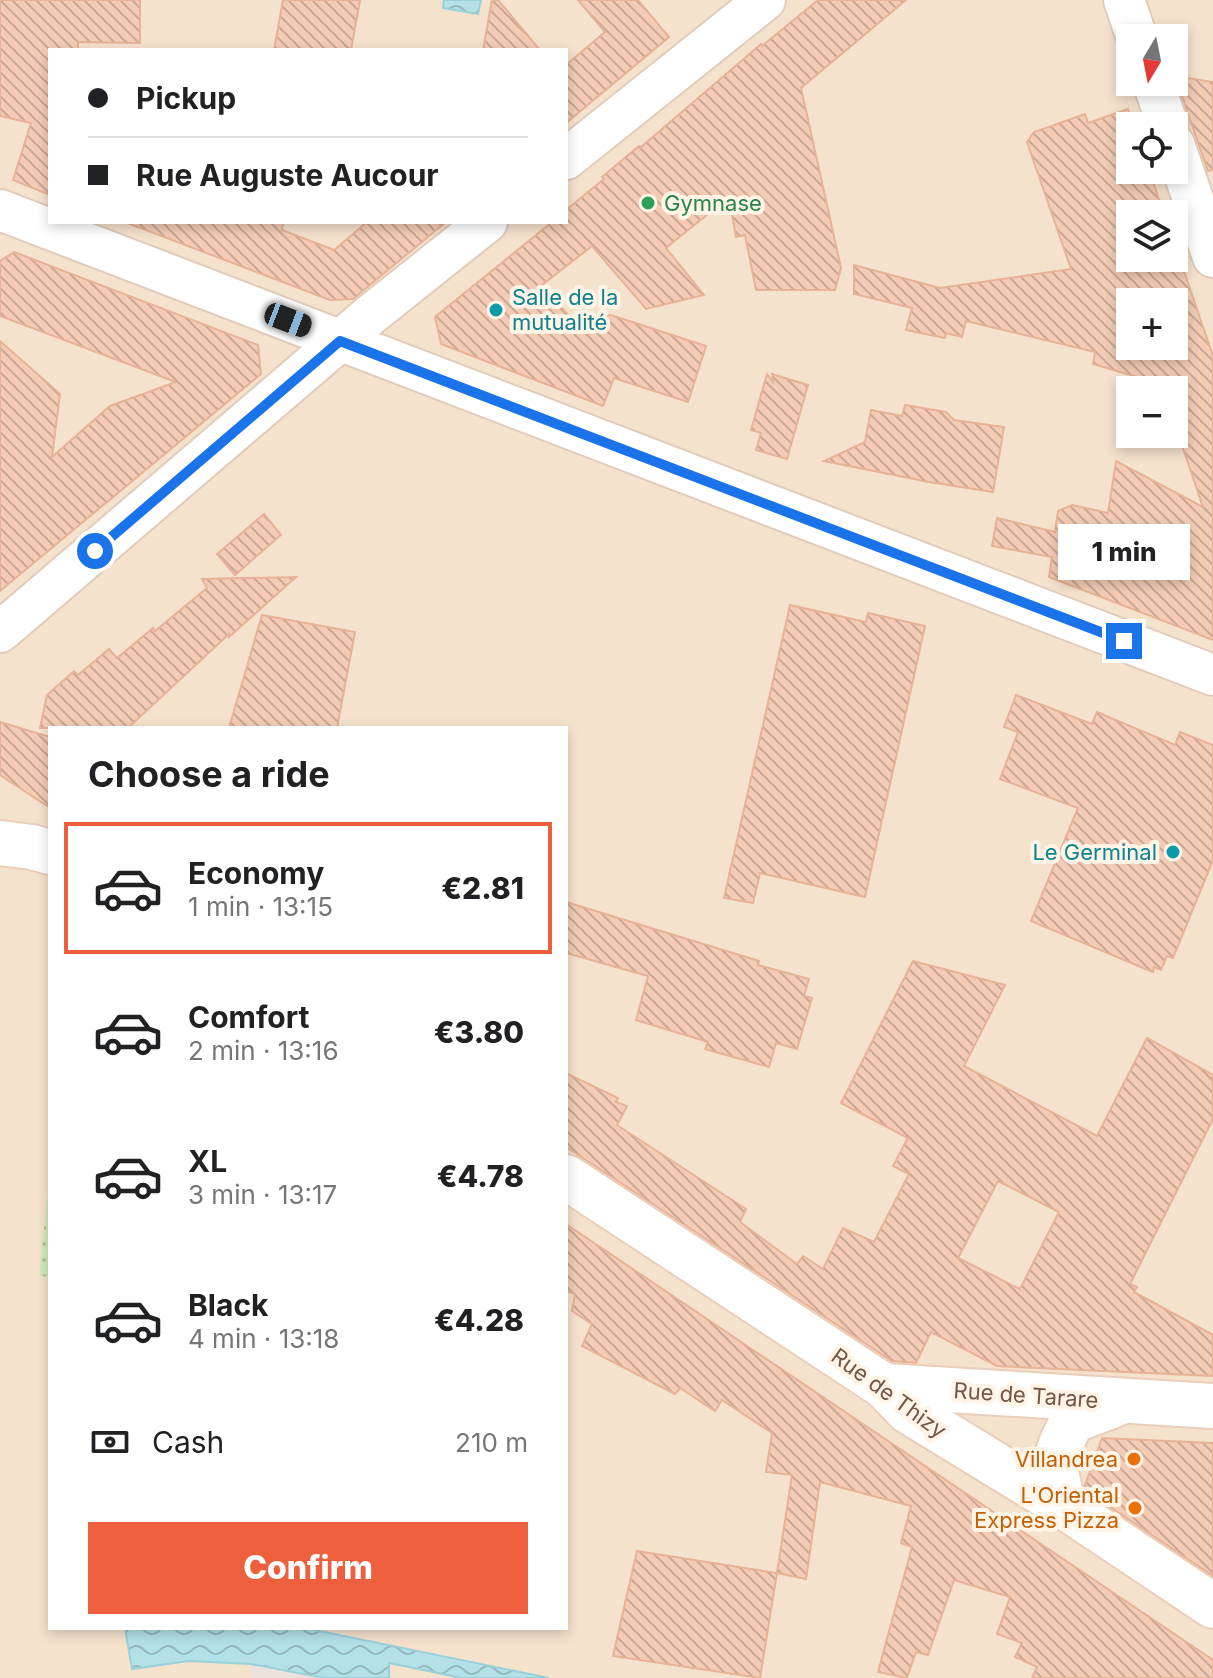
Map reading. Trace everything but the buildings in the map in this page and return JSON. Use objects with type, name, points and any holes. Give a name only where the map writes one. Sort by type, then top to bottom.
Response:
[{"type":"main road","points":[[0,843],[48,851]]},
{"type":"main road","name":"Rue de Thizy","points":[[568,1178],[884,1386],[908,1411],[1065,1507],[1213,1606]]},
{"type":"main road","name":"Rue de Tarare","points":[[884,1386],[1213,1406]]},
{"type":"main road","name":"Rue de Tarare","points":[[1065,1507],[1057,1481],[1055,1455],[1072,1421],[1121,1402]]},
{"type":"street","points":[[568,157],[765,0]]},
{"type":"street","points":[[1124,0],[1132,24]]},
{"type":"street","points":[[1188,184],[1213,257]]},
{"type":"street","points":[[0,210],[1213,675]]},
{"type":"street","points":[[0,632],[340,341],[485,224]]},
{"type":"shaded area","points":[[0,0],[1213,0],[1213,1659],[1173,1632],[1155,1678],[324,1678],[252,1664],[251,1678],[0,1678]]},
{"type":"shaded area","points":[[251,1664],[324,1678],[251,1678]]},
{"type":"green space","points":[[48,1192],[48,1277],[39,1275]]},
{"type":"water","points":[[444,0],[481,0],[478,14],[443,8]]},
{"type":"water","points":[[125,1630],[315,1630],[549,1678],[462,1678],[389,1663],[389,1678],[324,1678],[251,1664],[188,1661],[132,1669]]},
{"type":"place","name":"Gymnase","points":[[648,203]]},
{"type":"place","name":"Salle de la mutualité","points":[[496,310]]},
{"type":"place","name":"Le Germinal","points":[[1173,852]]},
{"type":"place","name":"Villandrea","points":[[1134,1459]]},
{"type":"place","name":"L'Oriental Express Pizza","points":[[1135,1508]]},
{"type":"route","points":[[95,551],[340,341],[1124,641]]}]
